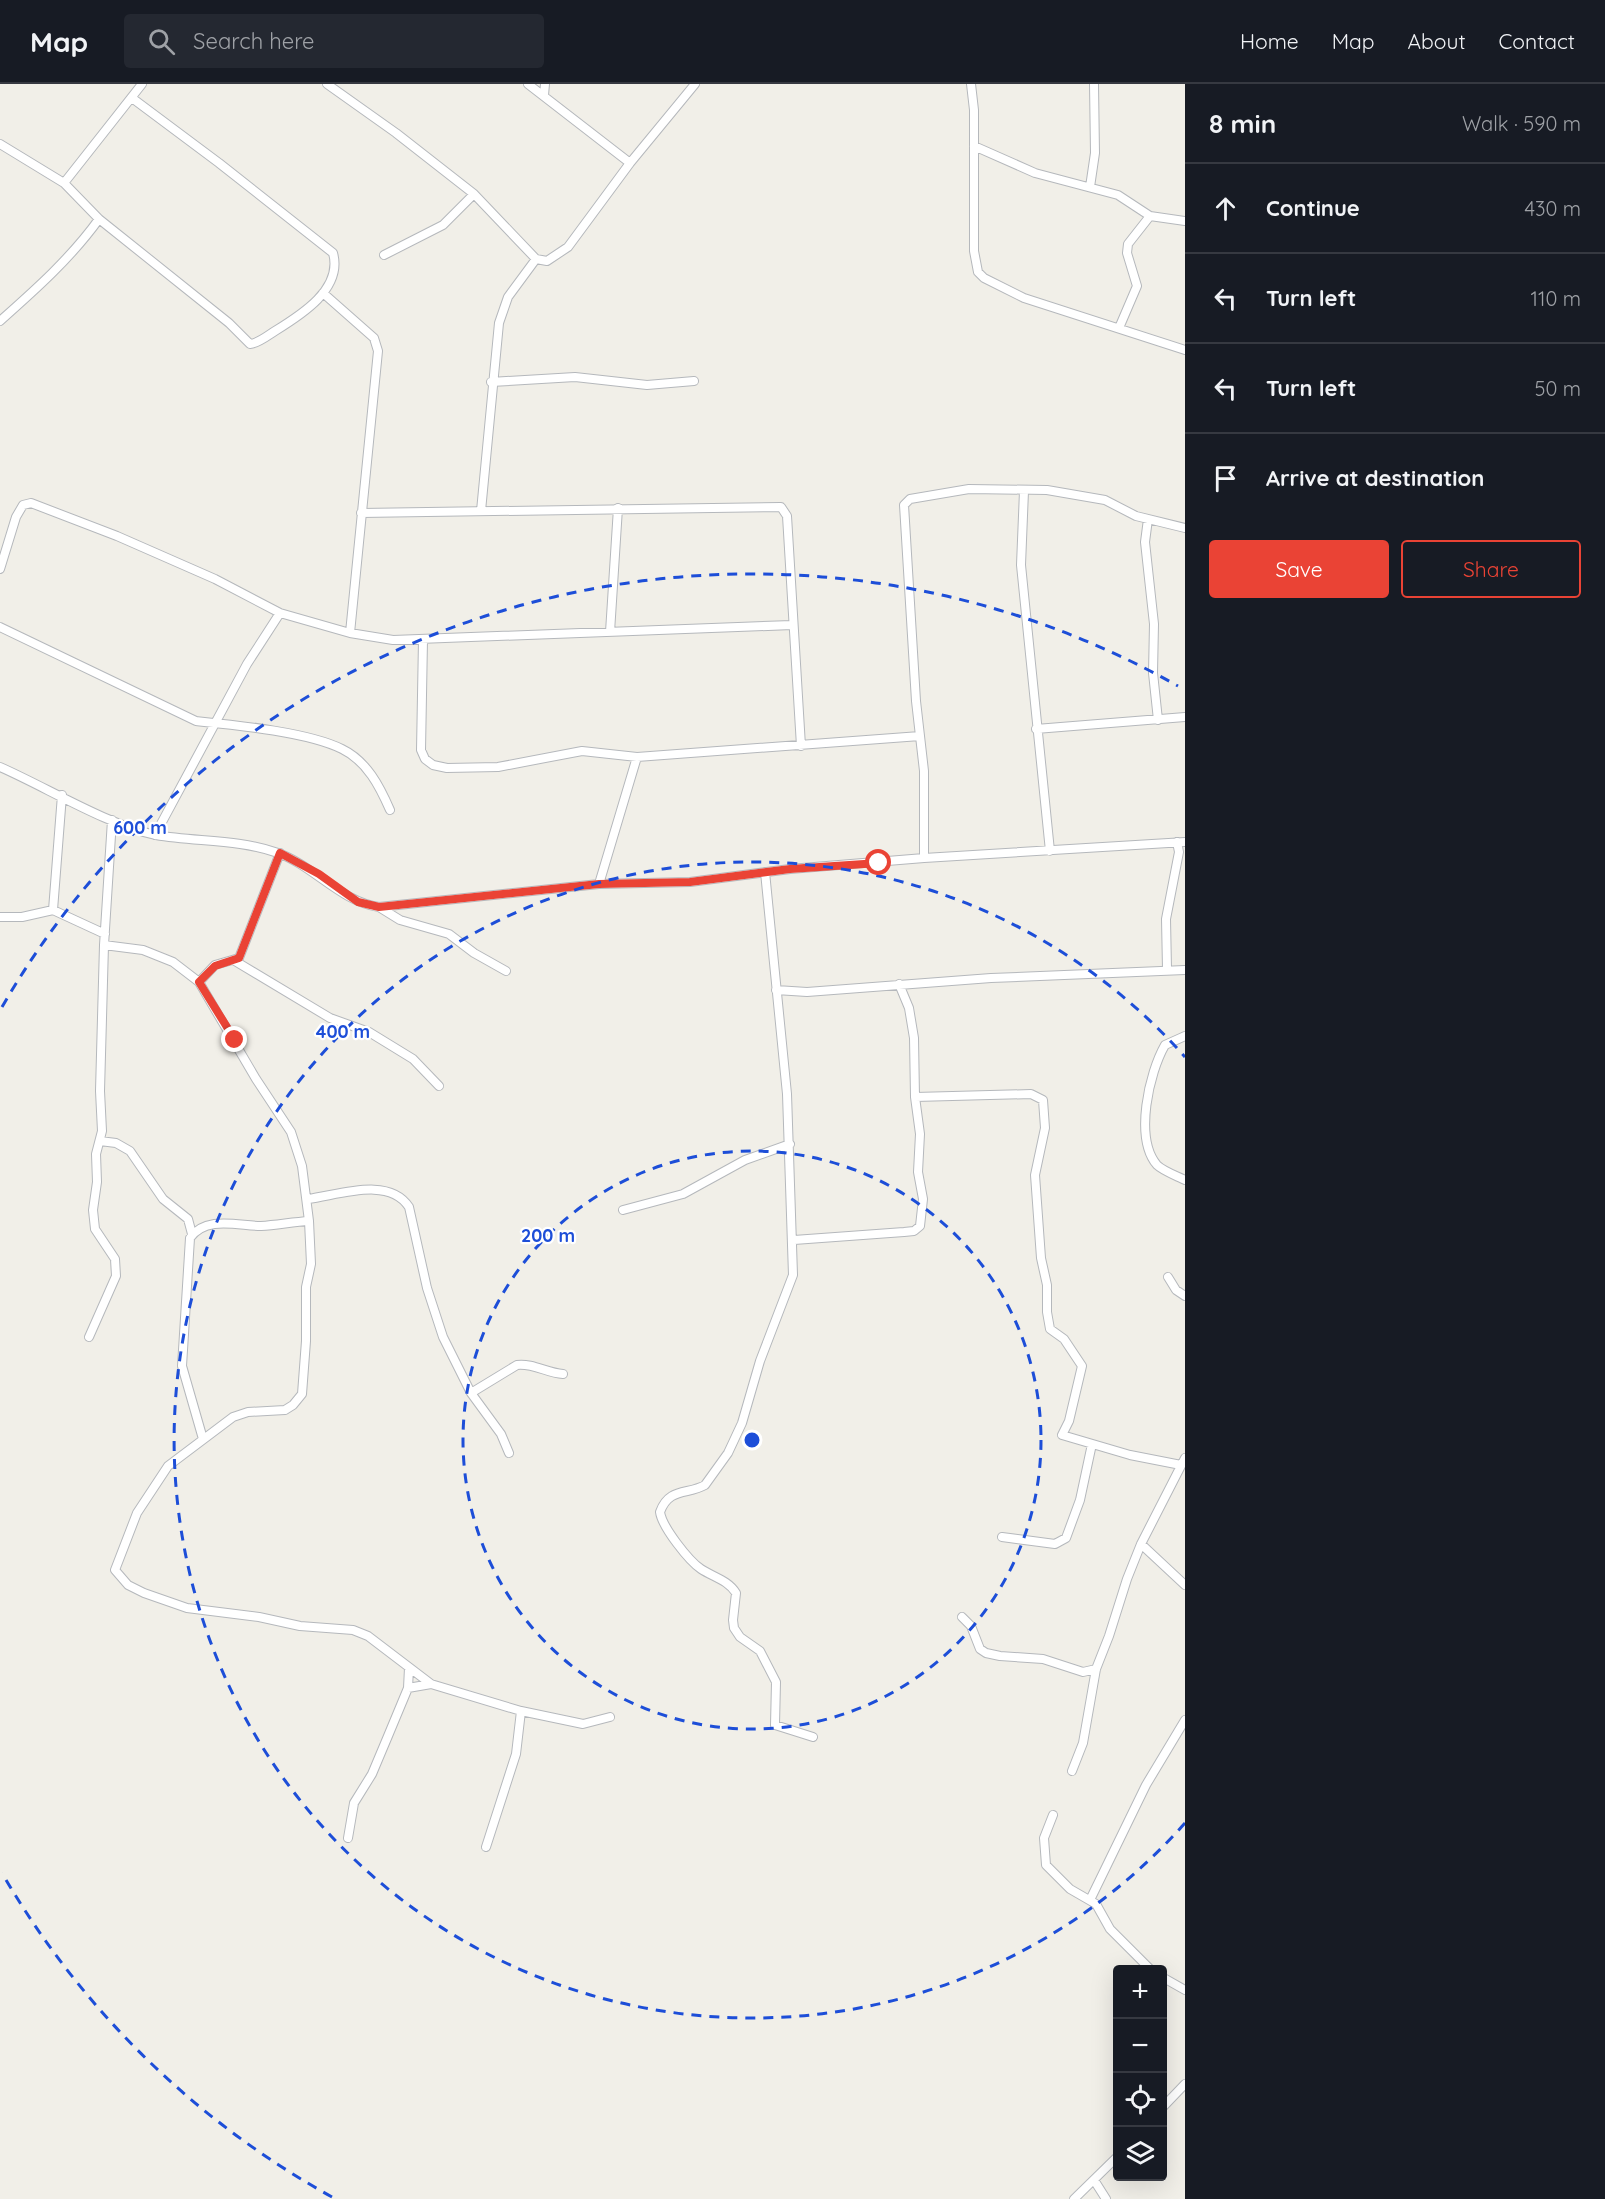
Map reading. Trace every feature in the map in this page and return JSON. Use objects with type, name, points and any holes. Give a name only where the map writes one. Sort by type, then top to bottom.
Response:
[{"type":"street","points":[[64,183],[142,84]]},
{"type":"street","points":[[327,84],[396,133],[474,194],[536,260],[547,261],[568,248],[630,163],[695,84]]},
{"type":"street","points":[[544,95],[545,84]]},
{"type":"street","points":[[971,84],[974,146],[974,251],[978,272],[984,278],[1024,298],[1185,350]]},
{"type":"street","points":[[1090,187],[1095,153],[1094,84]]},
{"type":"street","points":[[534,85],[630,163]]},
{"type":"street","points":[[2,148],[20,153],[64,183],[99,219],[229,323],[250,344],[312,306],[334,274],[336,264],[333,254],[132,98]]},
{"type":"street","points":[[974,146],[1035,172],[1128,200],[1150,216],[1185,221]]},
{"type":"street","points":[[384,255],[443,225],[474,194]]},
{"type":"street","points":[[1119,328],[1137,283],[1127,253],[1128,244],[1150,216]]},
{"type":"street","points":[[0,321],[51,276],[86,238],[99,219]]},
{"type":"street","points":[[481,511],[491,382],[502,314],[508,297],[536,260]]},
{"type":"street","points":[[323,293],[374,338],[378,351],[350,633]]},
{"type":"street","points":[[491,382],[575,377],[647,385],[694,381]]},
{"type":"street","points":[[924,858],[924,771],[904,506],[910,499],[969,489],[1024,491],[1047,489],[1078,493],[1105,500],[1120,509],[1148,519],[1185,528]]},
{"type":"street","points":[[1024,491],[1021,565],[1050,851]]},
{"type":"street","points":[[0,569],[16,517],[23,505],[31,503],[117,536],[215,579],[280,613],[350,633],[393,640],[792,625]]},
{"type":"street","points":[[362,513],[781,507],[787,516],[801,746]]},
{"type":"street","points":[[610,632],[618,508]]},
{"type":"street","points":[[1148,519],[1145,542],[1154,624],[1153,673],[1158,720]]},
{"type":"street","points":[[155,835],[247,664],[280,613]]},
{"type":"street","points":[[0,627],[196,722],[217,722],[281,733],[343,749],[362,764],[378,783],[390,810]]},
{"type":"street","points":[[423,640],[421,750],[425,759],[433,765],[447,768],[498,767],[582,751],[637,757],[712,749],[801,746],[920,736]]},
{"type":"street","points":[[1036,729],[1185,717]]},
{"type":"street","points":[[599,884],[637,757]]},
{"type":"street","points":[[0,767],[112,820],[155,835],[255,846],[280,853],[319,874],[358,902],[379,907],[415,926],[449,934],[474,953],[506,970]]},
{"type":"street","points":[[53,910],[62,795]]},
{"type":"street","points":[[89,1337],[116,1276],[117,1266],[111,1252],[99,1237],[93,1221],[93,1201],[98,1182],[96,1154],[100,1140],[104,945],[112,820]]},
{"type":"street","points":[[379,907],[599,884],[690,882],[765,872],[924,858],[1181,842],[1166,919],[1167,969]]},
{"type":"street","points":[[199,982],[215,966],[239,958],[280,853]]},
{"type":"street","points":[[765,872],[790,1144],[794,1240],[793,1275],[760,1361],[735,1439],[705,1485],[681,1490],[666,1502],[660,1512],[666,1528],[692,1563],[729,1584],[736,1593],[734,1628],[740,1637],[760,1651],[776,1682],[776,1725],[813,1737]]},
{"type":"street","points":[[0,917],[22,917],[53,910],[105,934]]},
{"type":"street","points":[[104,945],[143,950],[173,962],[199,982],[256,1079],[291,1132],[302,1166],[308,1199],[311,1264],[306,1287],[306,1341],[302,1394],[298,1401],[285,1410],[240,1413],[168,1467],[137,1513],[116,1564],[117,1575],[144,1593],[187,1608],[259,1617],[300,1626],[353,1630],[368,1636],[431,1684],[520,1712],[583,1724],[609,1717]]},
{"type":"street","points":[[235,961],[330,1018],[369,1032],[413,1059],[439,1086]]},
{"type":"street","points":[[776,990],[807,992],[899,984],[1167,969],[1185,970]]},
{"type":"street","points":[[794,1240],[914,1231],[920,1226],[923,1199],[918,1172],[920,1134],[915,1097],[915,1038],[909,1008],[899,984]]},
{"type":"street","points":[[1185,1036],[1165,1045],[1150,1078],[1145,1135],[1147,1147],[1156,1164],[1162,1170],[1185,1180]]},
{"type":"street","points":[[915,1097],[1031,1094],[1043,1100],[1045,1128],[1035,1175],[1041,1258],[1047,1285],[1047,1312],[1050,1329],[1064,1339],[1082,1366],[1069,1422],[1062,1435],[1130,1455],[1183,1461],[1141,1544],[1096,1669],[1083,1743],[1072,1771]]},
{"type":"street","points":[[100,1140],[116,1143],[130,1151],[163,1199],[188,1219],[192,1234],[189,1245],[189,1283],[182,1334],[182,1366],[203,1439]]},
{"type":"street","points":[[623,1210],[683,1194],[745,1160],[790,1144]]},
{"type":"street","points":[[308,1199],[382,1190],[390,1191],[403,1198],[409,1207],[427,1288],[443,1337],[471,1394],[501,1434],[509,1453]]},
{"type":"street","points":[[192,1234],[204,1227],[220,1223],[261,1226],[309,1221]]},
{"type":"street","points":[[1168,1277],[1176,1290],[1185,1296]]},
{"type":"street","points":[[471,1394],[517,1365],[525,1364],[551,1374],[563,1374]]},
{"type":"street","points":[[1002,1537],[1055,1544],[1066,1538],[1077,1510],[1092,1444]]},
{"type":"street","points":[[1141,1544],[1185,1585]]},
{"type":"street","points":[[962,1617],[971,1626],[980,1649],[986,1653],[1043,1659],[1083,1672],[1096,1669]]},
{"type":"street","points":[[348,1838],[354,1803],[378,1760],[408,1689],[409,1668]]},
{"type":"street","points":[[408,1689],[431,1684]]},
{"type":"street","points":[[486,1847],[516,1754],[520,1712]]},
{"type":"street","points":[[1090,1900],[1146,1785],[1185,1720]]},
{"type":"street","points":[[1053,1815],[1044,1838],[1046,1865],[1070,1889],[1090,1900],[1110,1929],[1146,1965]]},
{"type":"street","points":[[1167,1980],[1185,1990]]},
{"type":"street","points":[[1167,2103],[1185,2084]]},
{"type":"street","points":[[1074,2199],[1113,2161]]},
{"type":"street","points":[[1094,2180],[1106,2199]]},
{"type":"route","points":[[235,1040],[199,982],[215,966],[239,958],[280,853],[319,874],[358,902],[379,907],[599,884],[690,882],[790,869],[879,863]]}]
